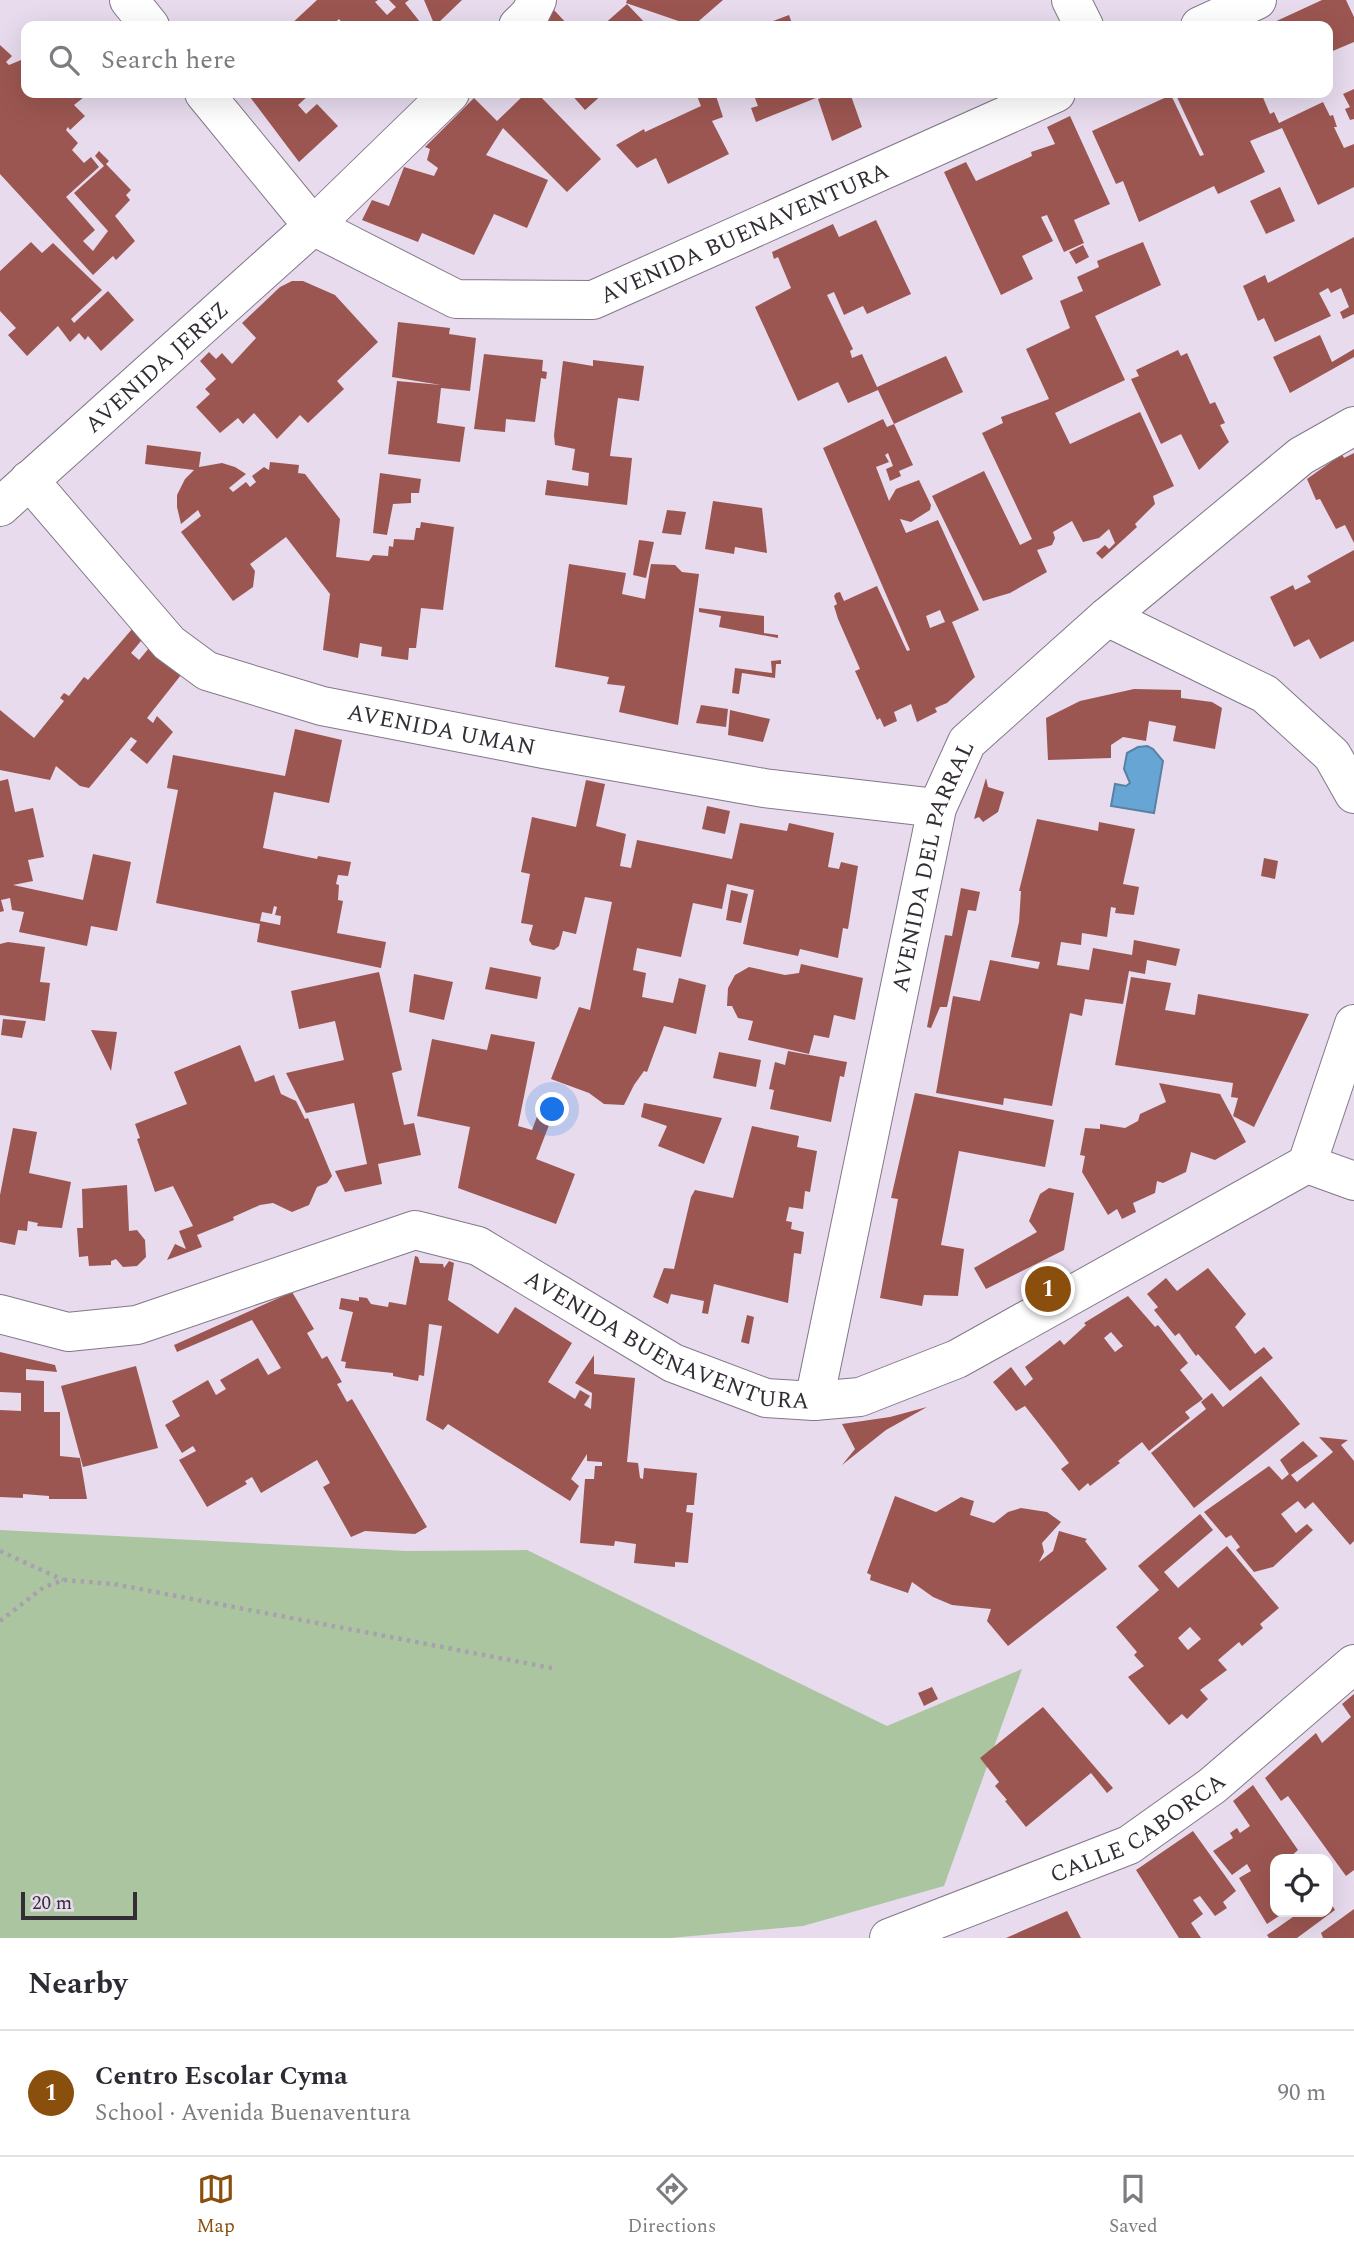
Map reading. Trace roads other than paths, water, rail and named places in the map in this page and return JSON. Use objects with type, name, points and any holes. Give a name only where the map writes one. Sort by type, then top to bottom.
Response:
[{"type":"street","points":[[129,0],[146,21]]},
{"type":"street","points":[[523,21],[537,0]]},
{"type":"street","points":[[1071,0],[1082,21]]},
{"type":"street","points":[[1211,21],[1257,0]]},
{"type":"street","name":"AVENIDA BUENAVENTURA","points":[[208,98],[313,226],[456,299],[593,300],[1044,98]]},
{"type":"street","name":"AVENIDA JEREZ","points":[[0,507],[313,226],[445,98]]},
{"type":"street","name":"AVENIDA DEL PARRAL","points":[[814,1401],[937,808],[967,742],[1107,617],[1301,456],[1354,426]]},
{"type":"street","name":"AVENIDA UMAN","points":[[29,480],[169,643],[207,671],[322,706],[531,746],[764,788],[937,808]]},
{"type":"street","points":[[1107,617],[1265,694],[1332,755],[1354,794]]},
{"type":"street","points":[[1354,1024],[1307,1164],[1354,1181]]},
{"type":"street","name":"AVENIDA BUENAVENTURA","points":[[0,1314],[68,1332],[138,1325],[415,1230],[478,1246],[673,1363],[766,1398],[814,1401],[860,1396],[957,1359],[1307,1164]]},
{"type":"street","name":"CALLE CABORCA","points":[[888,1938],[1129,1845],[1212,1786],[1354,1664]]},
{"type":"water","points":[[1147,746],[1163,761],[1154,813],[1111,806],[1115,784],[1126,786],[1130,783],[1124,769],[1127,753]]},
{"type":"place","name":"Centro Escolar Cyma","points":[[1048,1289]]}]
